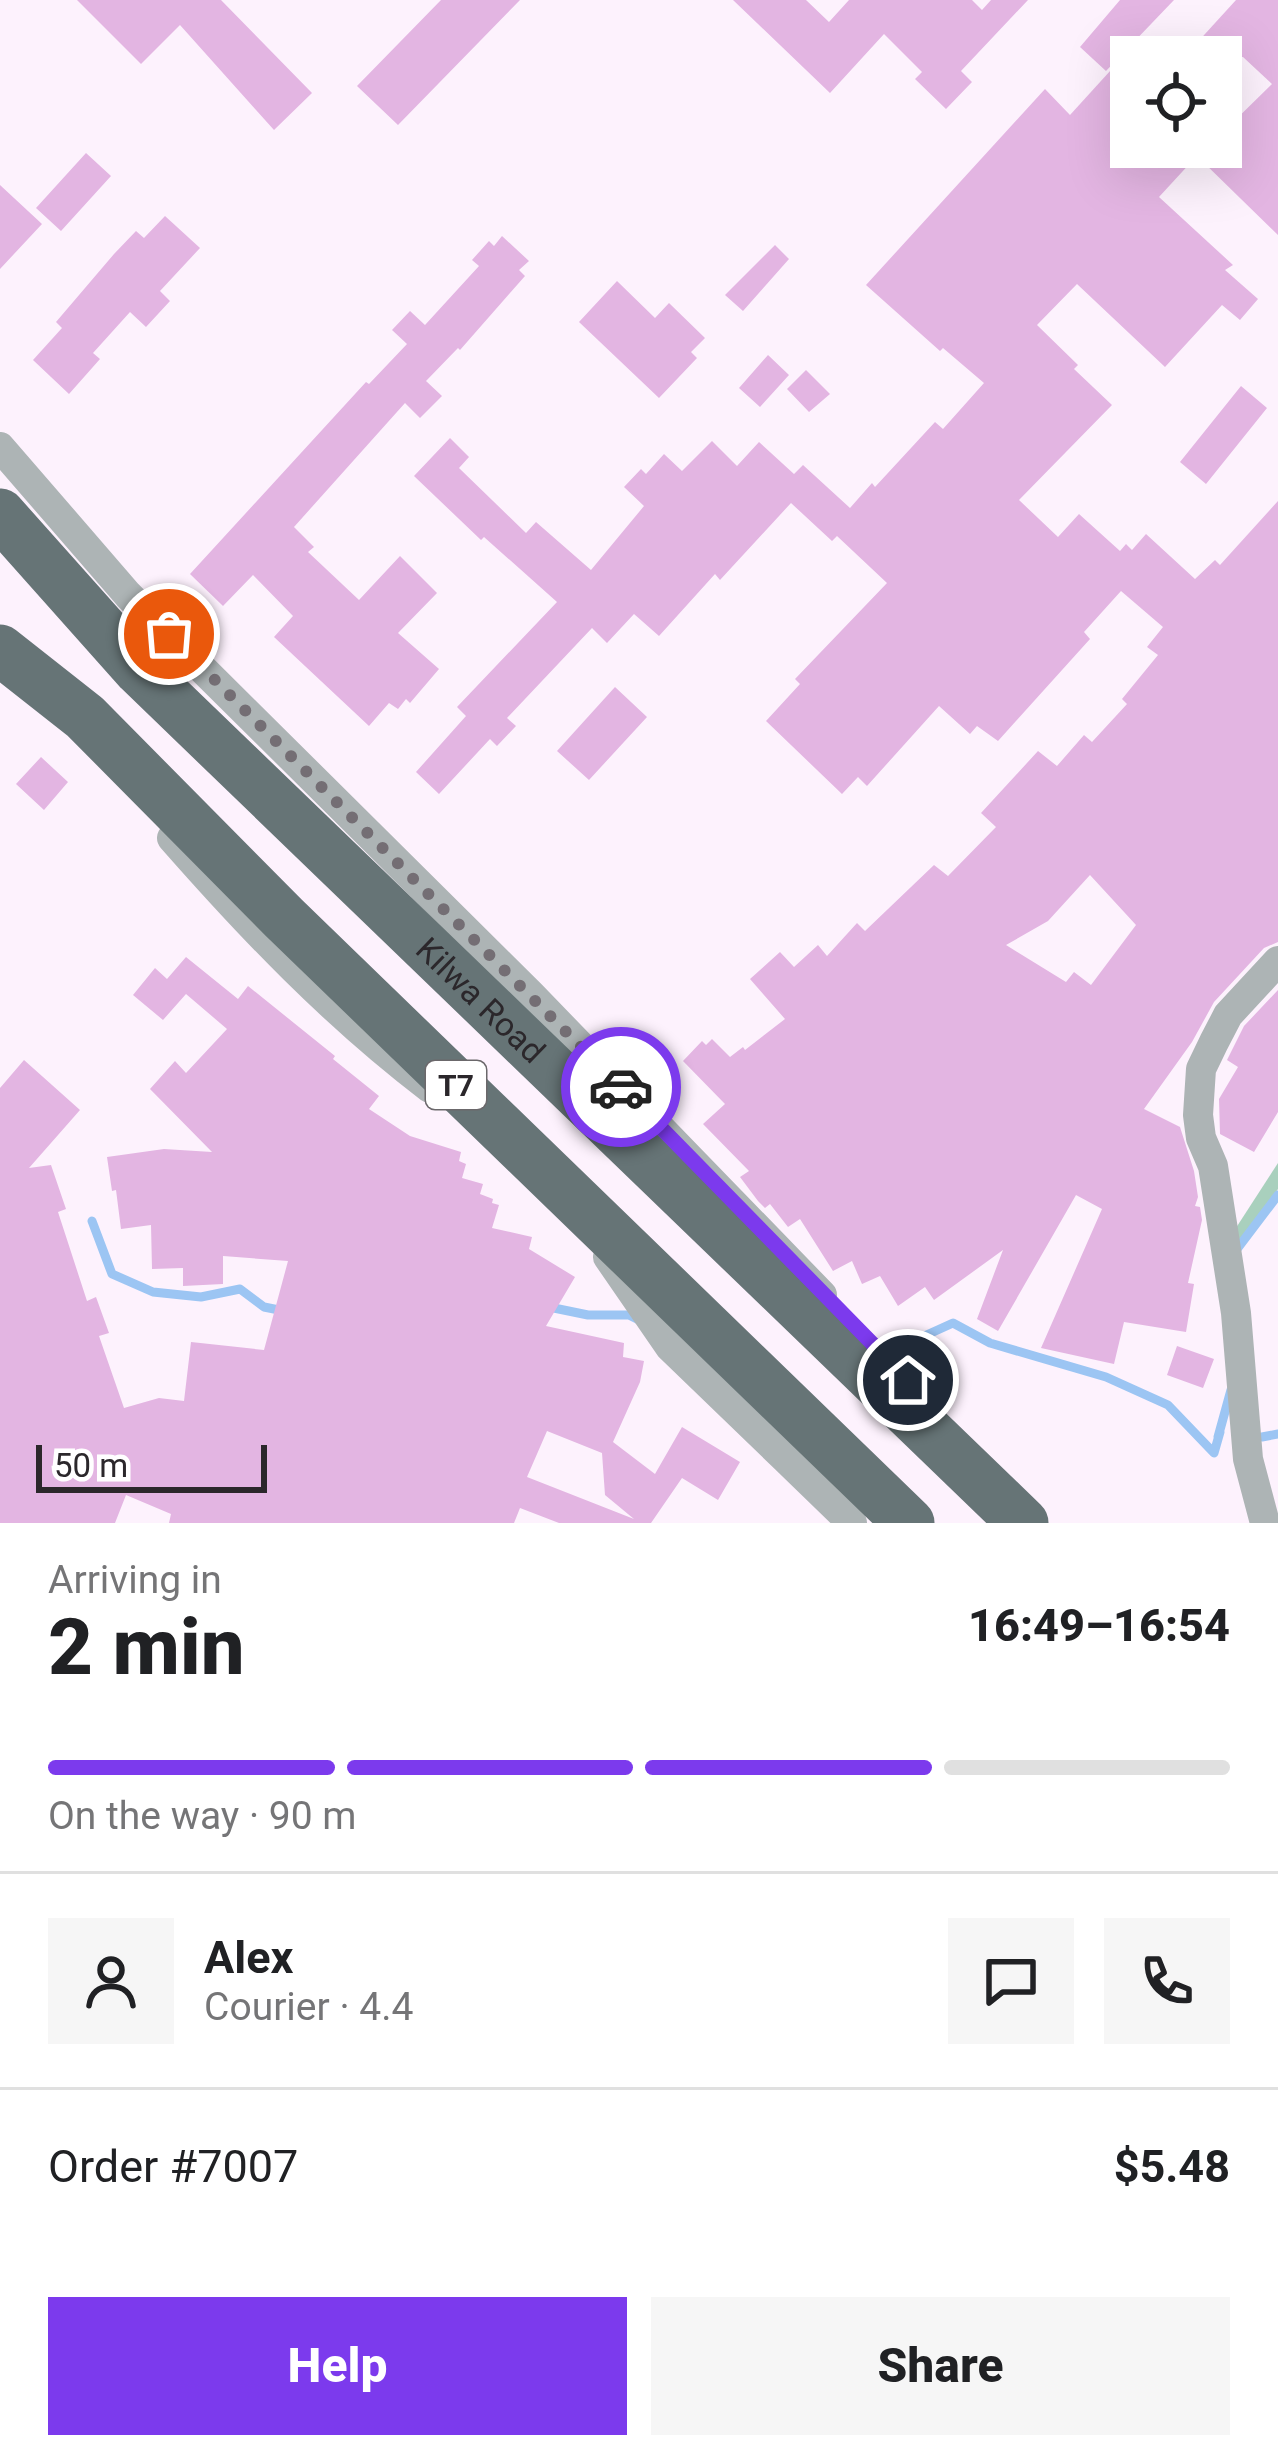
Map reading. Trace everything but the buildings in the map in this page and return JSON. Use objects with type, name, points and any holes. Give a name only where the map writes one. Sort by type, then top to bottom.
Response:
[{"type":"highway","name":"Kilwa Road","points":[[0,514],[139,670],[1023,1523]]},
{"type":"highway","name":"T7","points":[[0,650],[85,717],[796,1442],[909,1523]]},
{"type":"street","points":[[0,446],[128,596],[531,995],[1050,1523]]},
{"type":"street","points":[[0,670],[112,768],[277,955],[362,1036],[447,1101],[523,1181],[612,1261],[670,1347],[796,1442],[852,1523]]},
{"type":"street","points":[[1265,1523],[1248,1459],[1236,1313],[1198,1101],[1201,1069],[1228,1015],[1278,961]]},
{"type":"green space","points":[[1278,1163],[1278,1189],[1223,1264],[1221,1251]]},
{"type":"waterway","points":[[1234,1253],[1278,1195]]},
{"type":"waterway","points":[[92,1221],[112,1274],[153,1292],[201,1297],[240,1289],[264,1307],[284,1311]]},
{"type":"waterway","points":[[549,1307],[588,1315],[629,1315],[641,1321]]},
{"type":"waterway","points":[[889,1352],[953,1323],[990,1343],[1106,1377],[1168,1405],[1214,1453],[1220,1432]]},
{"type":"waterway","points":[[1218,1437],[1231,1390]]},
{"type":"waterway","points":[[1262,1437],[1278,1434]]},
{"type":"way so far","points":[[169,634],[621,1087]]},
{"type":"route","points":[[621,1087],[908,1380]]}]
